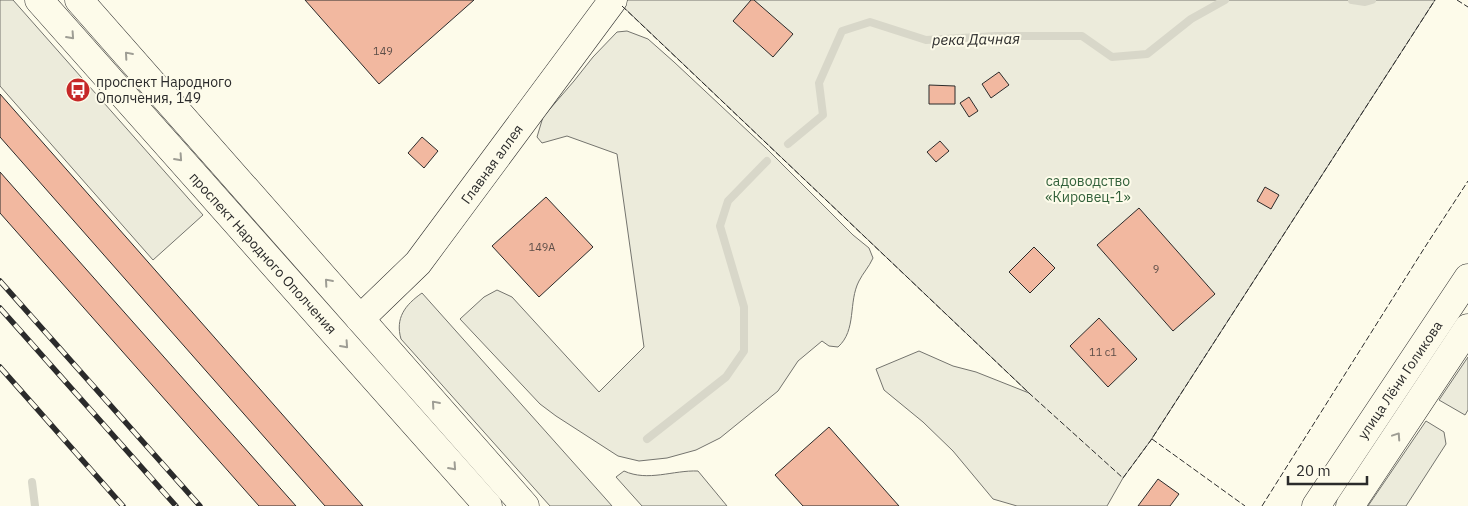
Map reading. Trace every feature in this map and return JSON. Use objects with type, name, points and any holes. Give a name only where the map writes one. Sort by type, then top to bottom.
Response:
[{"type":"main road","name":"проспект Народного Ополчения","points":[[39,0],[488,506]]},
{"type":"main road","name":"проспект Народного Ополчения","points":[[79,0],[525,506]]},
{"type":"main road","name":"Главная аллея","points":[[360,319],[418,263],[613,0]]},
{"type":"main road","name":"улица Лёни Голикова","points":[[1316,506],[1468,278]]},
{"type":"main road","name":"улица Лёни Голикова","points":[[1350,506],[1468,328]]},
{"type":"green space","points":[[0,0],[13,0],[203,215],[153,260],[0,86]]},
{"type":"green space","name":"садоводство «Кировец-1»","points":[[616,0],[1435,0],[1151,440],[1123,478],[1107,506],[1017,506],[993,499],[953,451],[923,422],[884,390],[876,369],[919,351],[953,366],[976,372],[1029,393]]},
{"type":"green space","points":[[627,31],[648,39],[674,62],[766,148],[853,235],[869,248],[873,258],[856,289],[848,332],[838,347],[829,346],[822,341],[798,361],[778,391],[720,438],[696,450],[667,458],[639,461],[618,456],[540,404],[460,319],[484,297],[497,290],[512,297],[599,392],[644,347],[617,154],[567,136],[542,143],[537,137],[543,117],[593,57],[617,32]]},
{"type":"green space","points":[[422,293],[612,506],[550,506],[401,339],[399,325],[403,313],[406,307]]},
{"type":"green space","points":[[1468,357],[1468,410],[1465,415],[1439,400]]},
{"type":"green space","points":[[1426,421],[1444,432],[1446,444],[1406,506],[1368,506]]},
{"type":"green space","points":[[624,471],[642,476],[651,476],[698,471],[727,506],[642,506],[616,477]]},
{"type":"building","points":[[305,0],[474,0],[379,84]]},
{"type":"building","points":[[751,0],[754,0],[793,34],[773,57],[733,21]]},
{"type":"building","points":[[999,72],[1009,85],[991,98],[982,84]]},
{"type":"building","points":[[929,85],[955,86],[955,104],[929,104]]},
{"type":"building","points":[[0,94],[363,506],[325,506],[0,137]]},
{"type":"building","points":[[969,97],[978,111],[969,117],[960,103]]},
{"type":"building","points":[[422,137],[438,151],[424,168],[408,153]]},
{"type":"building","points":[[940,141],[949,151],[936,162],[927,152]]},
{"type":"building","points":[[0,172],[296,506],[259,506],[0,213]]},
{"type":"building","points":[[1265,187],[1279,195],[1271,209],[1257,201]]},
{"type":"building","points":[[546,197],[593,247],[539,297],[492,246]]},
{"type":"building","points":[[1139,208],[1215,294],[1173,331],[1097,245]]},
{"type":"building","points":[[1034,247],[1055,268],[1030,293],[1009,272]]},
{"type":"building","points":[[1099,318],[1137,359],[1108,387],[1070,346]]},
{"type":"building","points":[[829,427],[899,506],[803,506],[775,475]]},
{"type":"building","points":[[1158,479],[1179,494],[1170,506],[1138,506]]},
{"type":"waterway","name":"река Дачная","points":[[788,144],[823,115],[819,83],[842,31],[870,22],[926,40],[996,36],[1082,36],[1112,57],[1147,54],[1191,19],[1225,0]]},
{"type":"waterway","name":"река Дачная","points":[[1352,0],[1365,2],[1372,0]]},
{"type":"waterway","name":"река Дачная","points":[[647,439],[726,377],[744,351],[744,307],[720,226],[728,201],[767,161]]},
{"type":"waterway","points":[[32,482],[35,506]]},
{"type":"railway","points":[[0,281],[200,506]]},
{"type":"railway","points":[[0,308],[176,506]]},
{"type":"railway","points":[[0,367],[123,506]]},
{"type":"fence","points":[[622,6],[1030,394],[1123,478],[1151,440],[1435,0]]},
{"type":"fence","points":[[1457,0],[1468,7]]},
{"type":"fence","points":[[1262,506],[1468,181]]},
{"type":"fence","points":[[1152,439],[1245,506]]},
{"type":"place","name":"проспект Народного Ополчения, 149","points":[[78,90]]}]
